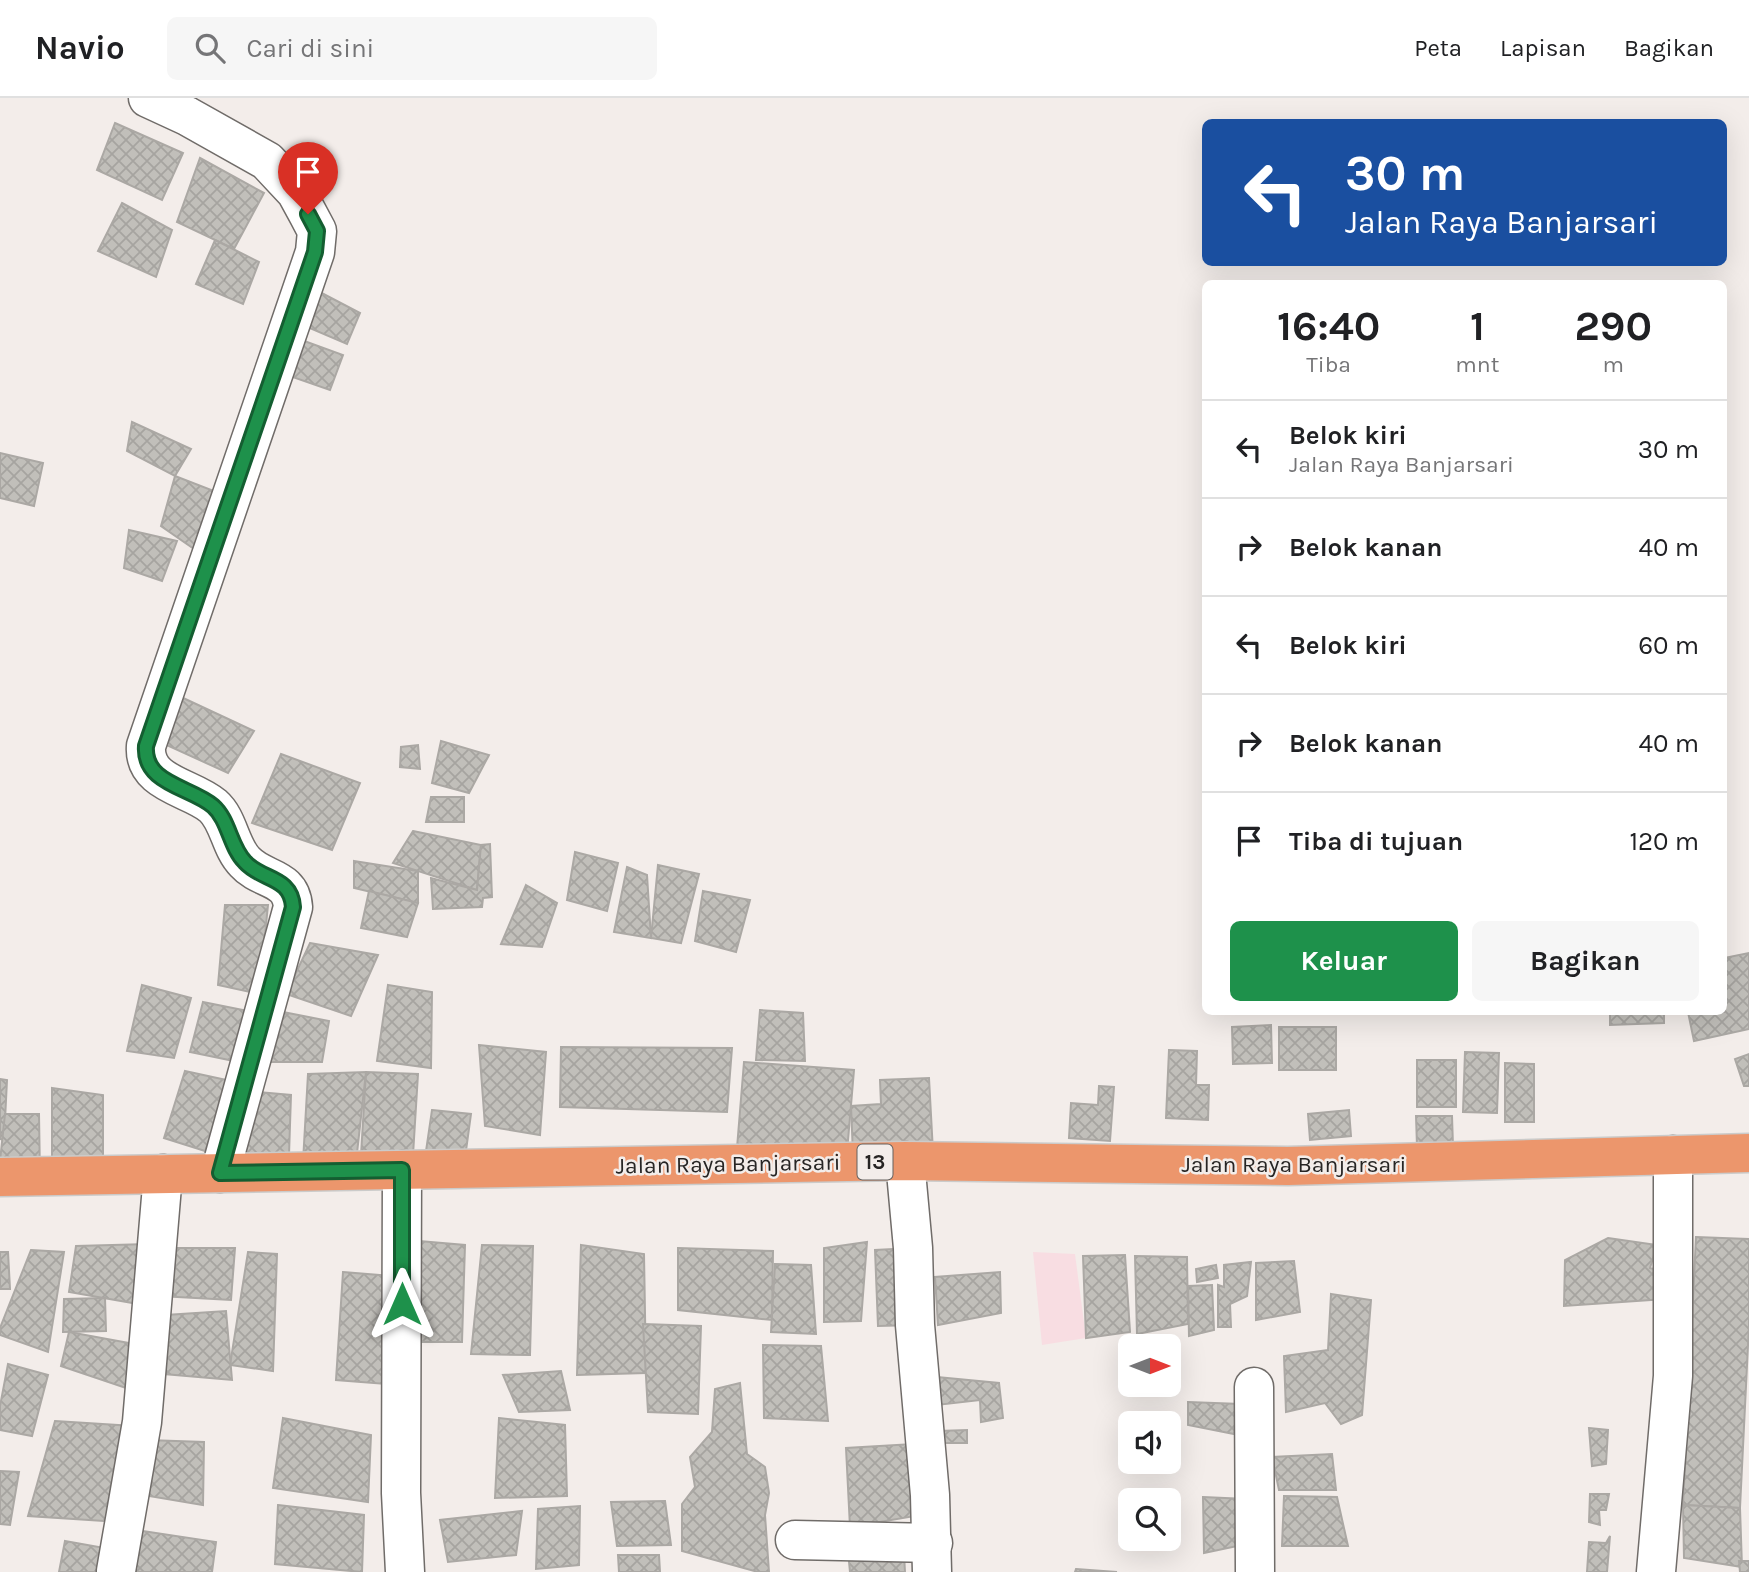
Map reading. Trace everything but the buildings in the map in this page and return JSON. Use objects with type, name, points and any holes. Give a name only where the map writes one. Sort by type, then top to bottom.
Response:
[{"type":"highway","name":"Jalan Raya Banjarsari","points":[[0,1177],[905,1161],[1287,1166],[1749,1153]]},
{"type":"street","points":[[148,98],[187,116],[267,161],[296,192],[317,231],[315,252],[146,746],[145,757],[149,767],[159,776],[212,805],[219,812],[243,861],[285,886],[292,898],[293,907],[220,1173]]},
{"type":"street","points":[[1656,1572],[1673,1376],[1673,1155]]},
{"type":"street","points":[[795,1540],[932,1557],[905,1161]]},
{"type":"street","points":[[402,1170],[401,1493],[405,1572]]},
{"type":"street","points":[[116,1571],[142,1422],[163,1174]]},
{"type":"street","points":[[1254,1387],[1255,1572]]},
{"type":"shaded area","points":[[1033,1252],[1075,1254],[1086,1338],[1042,1345]]},
{"type":"route","points":[[308,214],[317,231],[315,252],[146,746],[145,757],[149,767],[159,776],[212,805],[219,812],[243,861],[285,886],[292,898],[293,907],[220,1173],[402,1170],[402,1304]]}]
